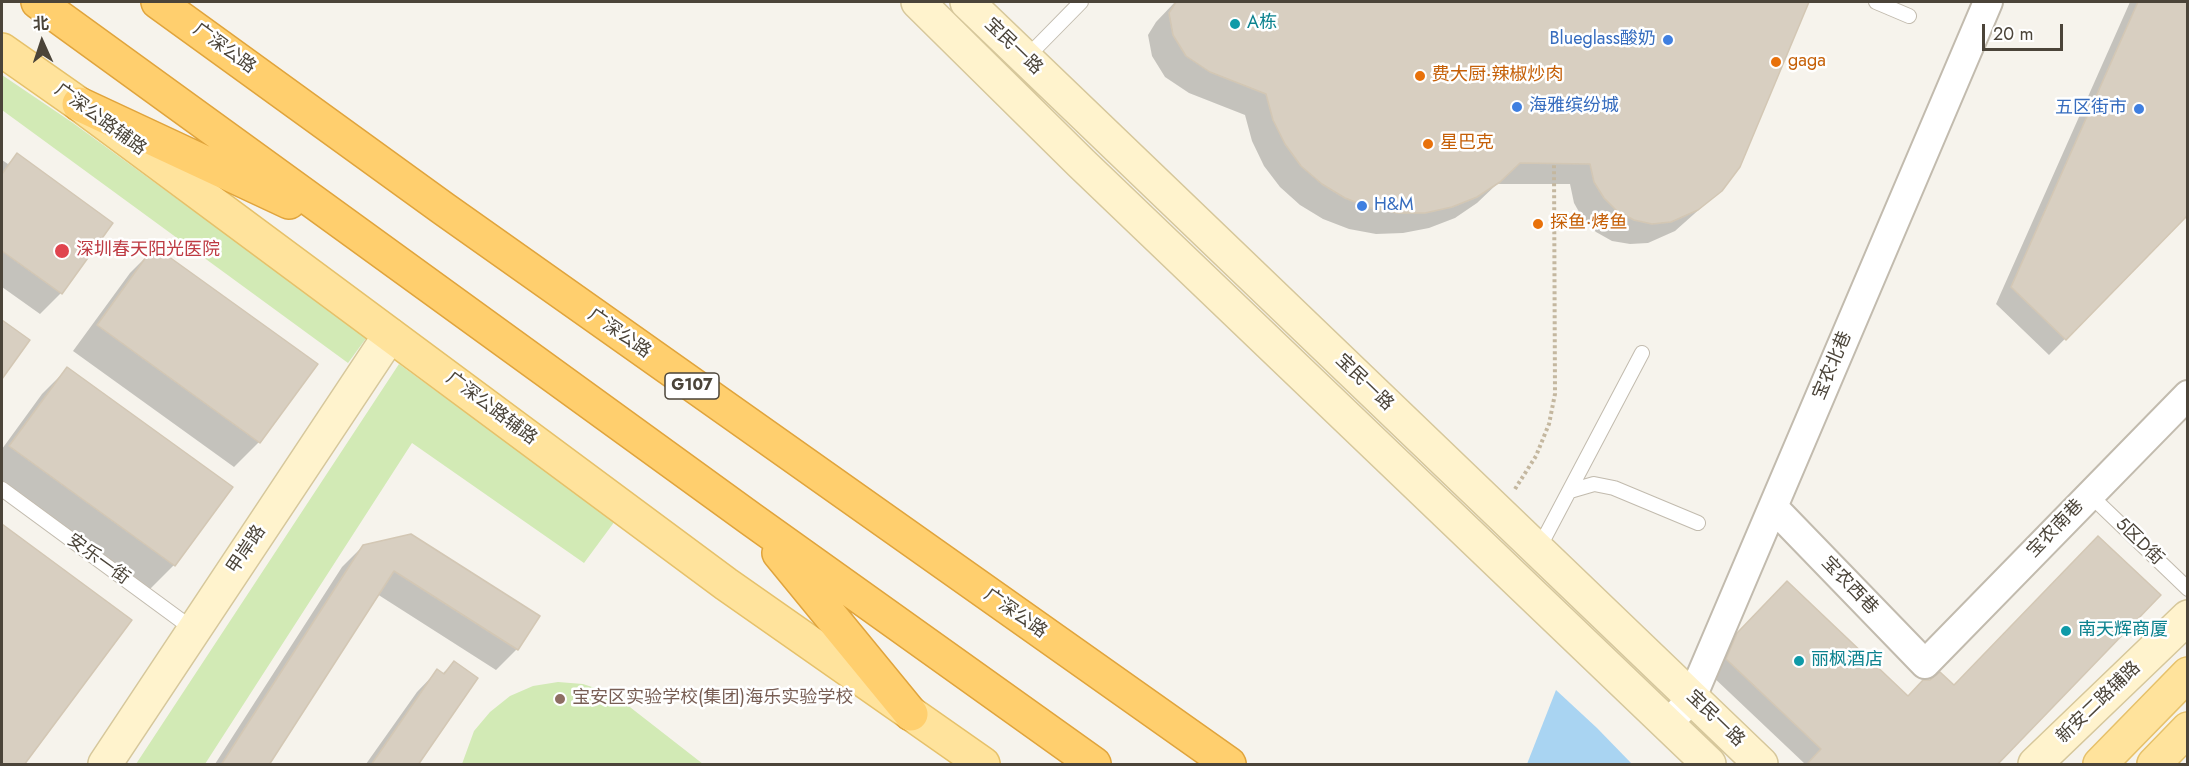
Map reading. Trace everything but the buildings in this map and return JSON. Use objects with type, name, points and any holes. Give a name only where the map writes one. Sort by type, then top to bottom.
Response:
[{"type":"highway","points":[[39,2],[1094,765]]},
{"type":"highway","name":"广深公路","points":[[158,2],[493,244],[1229,765]]},
{"type":"highway","points":[[79,104],[360,236]]},
{"type":"highway","points":[[751,519],[911,714]]},
{"type":"main road","name":"宝民一路","points":[[918,2],[1098,179],[1709,765]]},
{"type":"main road","name":"宝民一路","points":[[967,2],[1761,765]]},
{"type":"main road","name":"广深公路辅路","points":[[2,50],[79,104],[726,584],[983,765]]},
{"type":"main road","name":"甲岸路","points":[[105,765],[390,335]]},
{"type":"main road","name":"新安二路辅路","points":[[2035,765],[2187,616]]},
{"type":"main road","points":[[2100,765],[2187,674]]},
{"type":"main road","points":[[2154,765],[2187,729]]},
{"type":"street","name":"宝农北巷","points":[[1668,725],[1692,697],[1988,2]]},
{"type":"street","name":"宝农南巷","points":[[1925,664],[2187,395]]},
{"type":"street","name":"宝农西巷","points":[[1773,507],[1925,664]]},
{"type":"lane","points":[[1025,59],[1081,2]]},
{"type":"lane","points":[[1876,2],[1909,16]]},
{"type":"lane","points":[[1538,550],[1642,353]]},
{"type":"lane","points":[[1570,491],[1594,484],[1614,489],[1698,523]]},
{"type":"lane","name":"安乐一街","points":[[2,489],[194,630]]},
{"type":"lane","name":"5区D街","points":[[2090,495],[2187,589]]},
{"type":"path","points":[[1512,493],[1536,456],[1549,424],[1555,394],[1554,163]]},
{"type":"green space","points":[[2,75],[73,123],[367,337],[348,363],[2,110]]},
{"type":"green space","points":[[399,364],[615,521],[584,563],[412,443],[205,764],[136,764]]},
{"type":"green space","name":"宝安区实验学校(集团)海乐实验学校","points":[[558,682],[583,684],[607,692],[703,764],[462,764],[474,731],[490,712],[510,696],[533,686]]},
{"type":"water","points":[[1556,690],[1597,728],[1632,764],[1527,764]]},
{"type":"place","name":"A栋","points":[[1235,24]]},
{"type":"place","name":"Blueglass酸奶","points":[[1668,40]]},
{"type":"place","name":"gaga","points":[[1776,62]]},
{"type":"place","name":"费大厨·辣椒炒肉","points":[[1420,76]]},
{"type":"place","name":"海雅缤纷城","points":[[1517,107]]},
{"type":"place","name":"五区街市","points":[[2139,109]]},
{"type":"place","name":"星巴克","points":[[1428,144]]},
{"type":"place","name":"H&M","points":[[1362,206]]},
{"type":"place","name":"探鱼·烤鱼","points":[[1538,224]]},
{"type":"place","name":"深圳春天阳光医院","points":[[62,251]]},
{"type":"place","name":"南天辉商厦","points":[[2066,631]]},
{"type":"place","name":"丽枫酒店","points":[[1799,661]]},
{"type":"place","name":"宝安区实验学校(集团)海乐实验学校","points":[[560,699]]}]
